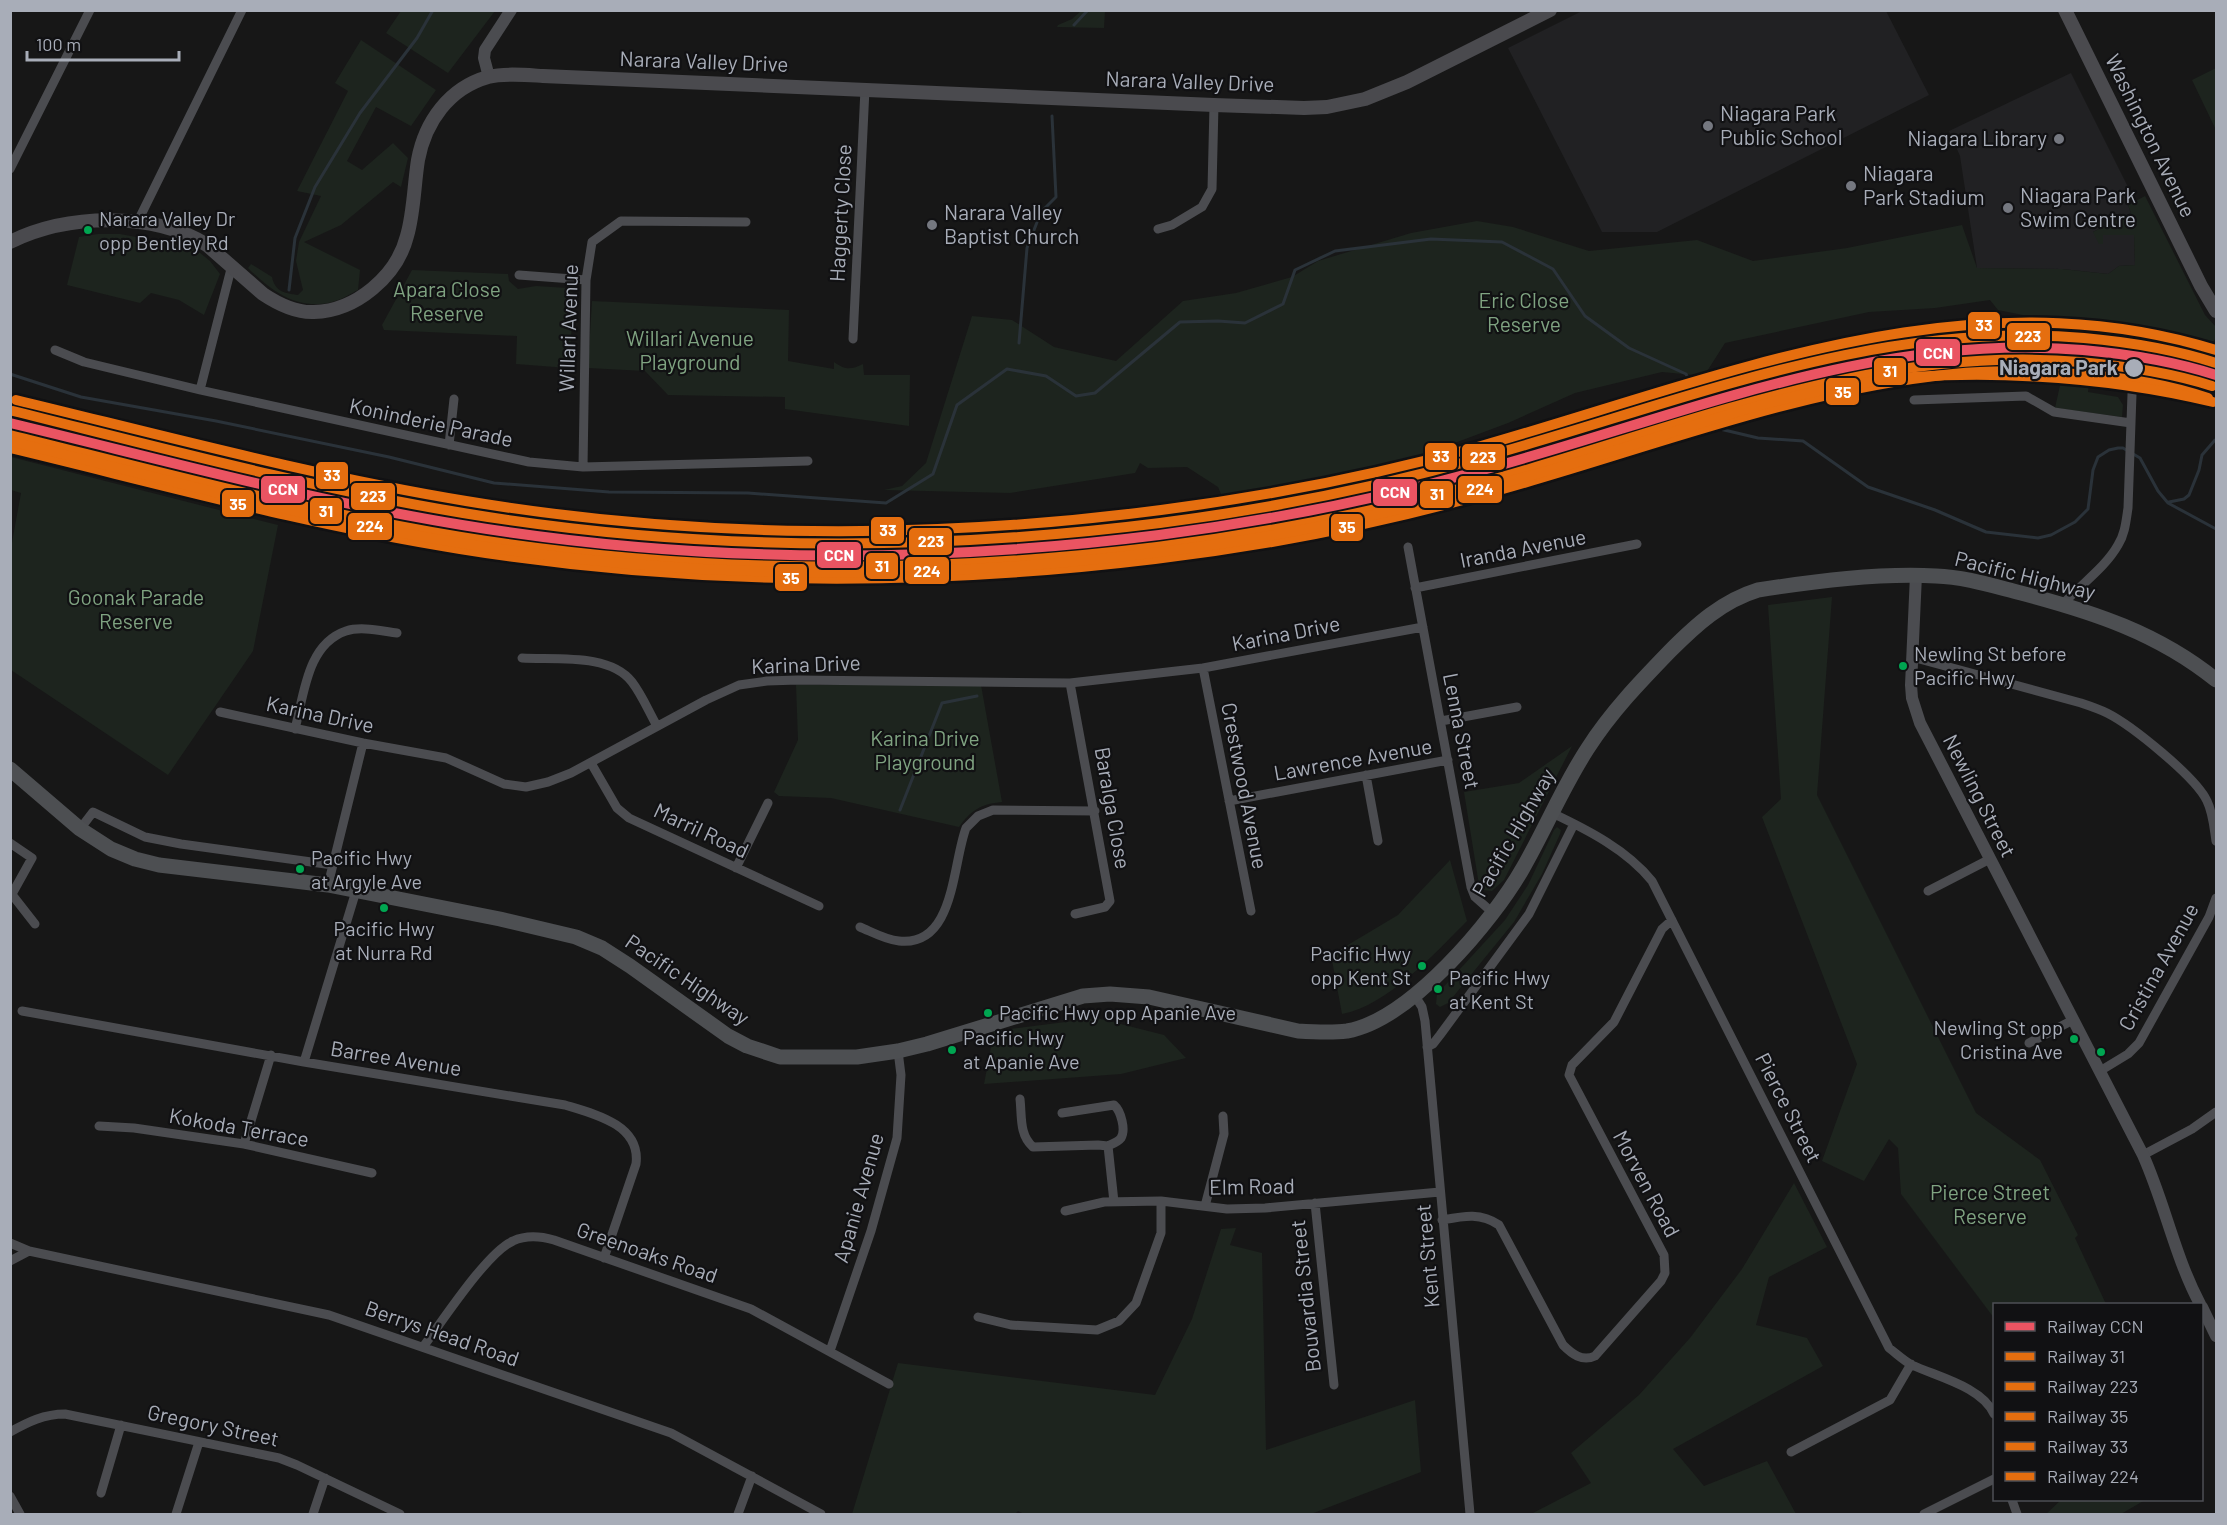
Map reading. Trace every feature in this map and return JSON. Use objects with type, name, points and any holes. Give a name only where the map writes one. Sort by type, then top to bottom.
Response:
[{"type":"main road","name":"Washington Avenue","points":[[2065,10],[2196,276],[2217,311]]},
{"type":"main road","name":"Narara Valley Drive","points":[[10,242],[34,232],[68,223],[101,221],[137,223],[182,232],[197,238],[219,254],[263,294],[284,306],[303,311],[321,311],[342,306],[356,299],[379,283],[396,263],[408,235],[418,159],[428,126],[437,113],[458,92],[489,77],[522,75],[1214,105],[1327,107],[1365,99],[1407,82],[1548,11]]},
{"type":"main road","name":"Pacific Highway","points":[[10,770],[80,829],[123,855],[159,865],[328,885],[576,937],[602,948],[630,966],[728,1036],[763,1052],[793,1058],[822,1059],[898,1051],[1083,996],[1110,994],[1149,997],[1298,1031],[1349,1030],[1381,1018],[1414,996],[1443,969],[1493,914],[1523,868],[1587,750],[1620,704],[1684,637],[1728,602],[1758,590],[1858,578],[1953,577],[2063,604],[2144,634],[2173,648],[2217,680]]},
{"type":"street","points":[[11,163],[90,10]]},
{"type":"street","points":[[137,223],[242,10]]},
{"type":"street","points":[[489,77],[483,58],[485,50],[511,10]]},
{"type":"street","name":"Haggerty Close","points":[[853,339],[865,89]]},
{"type":"street","points":[[1158,229],[1172,225],[1202,207],[1212,189],[1214,105]]},
{"type":"street","name":"Willari Avenue","points":[[583,467],[586,280],[592,242],[621,221],[746,222]]},
{"type":"street","points":[[200,390],[231,265]]},
{"type":"street","points":[[519,275],[586,280]]},
{"type":"street","name":"Koninderie Parade","points":[[55,350],[84,362],[200,390],[529,462],[583,467],[808,461]]},
{"type":"street","points":[[2063,604],[2119,544],[2128,508],[2132,394]]},
{"type":"street","points":[[1914,400],[2026,396],[2054,412],[2131,423]]},
{"type":"street","points":[[449,445],[454,399]]},
{"type":"street","name":"Iranda Avenue","points":[[1415,588],[1637,544]]},
{"type":"street","name":"Lenna Street","points":[[1408,547],[1471,887],[1475,897],[1493,914]]},
{"type":"street","name":"Newling Street","points":[[1916,576],[1912,698],[1920,723],[2143,1155],[2167,1215],[2178,1256],[2200,1303]]},
{"type":"street","name":"Karina Drive","points":[[220,712],[363,743],[446,758],[504,784],[526,787],[548,782],[591,763],[657,726],[739,685],[767,681],[1070,683],[1203,668],[1423,627]]},
{"type":"street","points":[[295,729],[313,662],[325,644],[348,630],[397,633]]},
{"type":"street","points":[[1912,657],[2081,703],[2108,713],[2186,774],[2201,790],[2211,810],[2217,841]]},
{"type":"street","points":[[522,658],[597,662],[615,668],[632,682],[657,726]]},
{"type":"street","name":"Crestwood Avenue","points":[[1203,668],[1251,911]]},
{"type":"street","name":"Baralga Close","points":[[1070,683],[1110,900],[1109,905],[1105,907],[1075,914]]},
{"type":"street","points":[[1441,721],[1517,707]]},
{"type":"street","points":[[328,885],[363,743]]},
{"type":"street","name":"Lawrence Avenue","points":[[1229,801],[1448,760]]},
{"type":"street","name":"Marril Road","points":[[591,763],[622,813],[819,906]]},
{"type":"street","points":[[1366,775],[1378,841]]},
{"type":"street","points":[[736,867],[768,803]]},
{"type":"street","points":[[860,927],[898,941],[921,939],[930,934],[938,925],[947,905],[966,828],[971,821],[985,813],[1001,809],[1095,811]]},
{"type":"street","points":[[80,829],[93,812],[145,837],[333,865]]},
{"type":"street","name":"Pierce Street","points":[[1552,813],[1630,859],[1652,881],[1889,1348],[1911,1364],[1933,1372],[1976,1394],[1990,1404],[1993,1410]]},
{"type":"street","points":[[1427,1047],[1433,1044],[1518,932],[1539,896],[1574,824]]},
{"type":"street","points":[[10,843],[32,858],[11,893],[35,924]]},
{"type":"street","points":[[1928,891],[1990,859]]},
{"type":"street","points":[[304,1062],[356,891]]},
{"type":"street","name":"Cristina Avenue","points":[[2100,1071],[2128,1054],[2139,1043],[2209,917],[2217,898]]},
{"type":"street","name":"Morven Road","points":[[1442,1220],[1478,1215],[1489,1218],[1499,1225],[1563,1345],[1572,1354],[1583,1358],[1595,1356],[1661,1281],[1665,1273],[1664,1256],[1570,1080],[1569,1070],[1614,1022],[1662,928],[1672,920]]},
{"type":"street","name":"Kent Street","points":[[1414,996],[1422,1007],[1427,1047],[1470,1515]]},
{"type":"street","name":"Barree Avenue","points":[[22,1011],[304,1062],[565,1105],[593,1113],[629,1134],[638,1154],[604,1258]]},
{"type":"street","points":[[2029,1043],[2073,1020]]},
{"type":"street","name":"Apanie Avenue","points":[[830,1351],[871,1231],[897,1137],[901,1075],[898,1051]]},
{"type":"street","points":[[244,1144],[271,1055]]},
{"type":"street","points":[[1020,1099],[1023,1132],[1033,1147],[1108,1146],[1121,1137],[1123,1131],[1118,1108],[1114,1106],[1062,1113]]},
{"type":"street","points":[[2143,1155],[2192,1129],[2217,1112]]},
{"type":"street","points":[[1205,1206],[1224,1134],[1223,1116]]},
{"type":"street","name":"Kokoda Terrace","points":[[99,1126],[134,1128],[244,1144],[372,1173]]},
{"type":"street","points":[[1108,1146],[1114,1202]]},
{"type":"street","name":"Elm Road","points":[[1065,1211],[1104,1202],[1161,1201],[1227,1209],[1440,1192]]},
{"type":"street","points":[[978,1317],[1011,1325],[1097,1330],[1119,1321],[1136,1302],[1161,1233],[1161,1201]]},
{"type":"street","name":"Bouvardia Street","points":[[1315,1203],[1334,1385]]},
{"type":"street","name":"Greenoaks Road","points":[[423,1347],[487,1263],[513,1240],[535,1236],[763,1314],[889,1384]]},
{"type":"street","name":"Berrys Head Road","points":[[10,1243],[29,1251],[329,1315],[671,1433],[821,1515]]},
{"type":"street","points":[[10,1261],[29,1251]]},
{"type":"street","name":"Newling Street","points":[[2203,1310],[2217,1336]]},
{"type":"street","points":[[1791,1452],[1890,1400],[1911,1364]]},
{"type":"street","name":"Gregory Street","points":[[10,1432],[37,1418],[51,1414],[65,1414],[270,1456],[297,1465],[400,1515]]},
{"type":"street","points":[[100,1493],[121,1425]]},
{"type":"street","points":[[176,1515],[199,1442]]},
{"type":"street","points":[[738,1515],[752,1476]]},
{"type":"street","points":[[313,1515],[325,1478]]},
{"type":"street","points":[[1924,1515],[1993,1480]]},
{"type":"street","points":[[10,1496],[20,1515]]},
{"type":"shaded area","name":"Niagara Park Public School","points":[[1582,11],[1886,11],[1929,95],[1657,232],[1602,232],[1508,48]]},
{"type":"shaded area","points":[[2071,73],[2135,201],[2128,205],[2131,213],[2093,232],[2102,235],[2134,234],[2135,265],[2119,266],[2108,274],[2062,269],[1977,268],[1960,156],[1949,131]]},
{"type":"green space","points":[[401,11],[495,11],[448,73],[386,33]]},
{"type":"green space","points":[[1081,11],[1105,11],[1104,28],[1057,27],[1072,19]]},
{"type":"green space","points":[[361,40],[436,90],[411,126],[376,107],[347,161],[362,170],[393,143],[408,158],[401,187],[393,182],[341,225],[304,242],[360,270],[358,290],[332,302],[308,304],[276,291],[248,268],[251,264],[272,277],[278,289],[285,292],[298,295],[303,290],[296,261],[299,242],[321,196],[297,191],[348,91],[335,83]]},
{"type":"green space","points":[[2216,68],[2216,130],[2192,80]]},
{"type":"green space","name":"Eric Close Reserve","points":[[2145,196],[2205,315],[2216,327],[2216,338],[2212,343],[2136,330],[2057,322],[1998,310],[1990,300],[1935,308],[1869,312],[1725,343],[1704,376],[1662,372],[1575,393],[1508,423],[1412,459],[1377,465],[1375,478],[1290,500],[1227,508],[1218,487],[1187,467],[1148,468],[1140,463],[1135,473],[1010,493],[884,490],[902,486],[926,463],[972,316],[1012,320],[1054,347],[1116,361],[1183,301],[1236,293],[1292,277],[1318,261],[1411,233],[1477,221],[1513,227],[1589,251],[1697,240],[1753,261],[1847,248],[1962,225],[1977,268],[2062,269],[2108,274],[2119,266],[2135,265],[2134,235],[2103,235],[2103,244],[2099,244],[2093,232],[2131,213],[2128,205]]},
{"type":"green space","points":[[120,234],[194,248],[210,261],[220,274],[204,315],[179,300],[151,293],[140,303],[67,285],[79,237]]},
{"type":"green space","name":"Apara Close Reserve","points":[[412,270],[508,274],[509,281],[518,289],[536,286],[568,288],[575,295],[568,368],[516,364],[517,336],[384,330],[382,325]]},
{"type":"green space","name":"Willari Avenue Playground","points":[[592,301],[789,310],[788,361],[834,369],[834,362],[841,367],[848,368],[863,364],[864,375],[910,375],[909,426],[785,409],[785,397],[668,395],[645,371],[588,368]]},
{"type":"green space","points":[[2061,381],[2089,384],[2088,392],[2118,397],[2123,405],[2122,417],[2055,408]]},
{"type":"green space","name":"Goonak Parade Reserve","points":[[11,457],[278,525],[253,651],[168,775],[11,670],[11,548],[21,493],[11,490]]},
{"type":"green space","name":"Pierce Street Reserve","points":[[1832,597],[1817,795],[1976,1113],[2040,1160],[2078,1235],[2075,1238],[2106,1303],[1993,1303],[1993,1317],[1901,1194],[1898,1148],[1889,1139],[1864,1181],[1822,1161],[1857,1064],[1762,817],[1781,799],[1768,605]]},
{"type":"green space","name":"Karina Drive Playground","points":[[796,685],[981,685],[1002,802],[988,804],[977,809],[959,827],[831,798],[779,796],[774,792],[798,740]]},
{"type":"green space","points":[[1572,746],[1504,880],[1492,891],[1483,890],[1479,885],[1464,792],[1519,783]]},
{"type":"green space","points":[[1557,827],[1561,830],[1560,834],[1542,874],[1514,922],[1448,1003],[1440,1007],[1436,1004],[1437,994],[1505,920],[1528,885]]},
{"type":"green space","points":[[1450,860],[1467,921],[1393,989],[1376,1001],[1342,1014],[1331,955],[1398,915]]},
{"type":"green space","points":[[1097,1018],[1164,1035],[1186,1058],[1121,1074],[984,1084],[994,1031]]},
{"type":"green space","points":[[1794,1183],[1827,1247],[1769,1277],[1756,1325],[1807,1338],[1823,1366],[1673,1449],[1704,1486],[1767,1461],[1796,1514],[1531,1514],[1591,1483],[1571,1453],[1639,1395],[1690,1338],[1742,1269]]},
{"type":"green space","points":[[1236,1228],[1230,1245],[1262,1253],[1266,1450],[1415,1400],[1421,1472],[1311,1514],[1024,1514],[1018,1511],[1015,1514],[852,1514],[898,1363],[1155,1395],[1192,1319],[1221,1229]]},
{"type":"green space","points":[[2060,1501],[2143,1501],[2121,1514],[2046,1514]]},
{"type":"waterway","points":[[289,290],[295,238],[315,187],[360,113],[417,38],[433,10]]},
{"type":"waterway","points":[[1074,25],[1088,10]]},
{"type":"waterway","points":[[1019,343],[1027,248],[1041,212],[1056,197],[1052,116]]},
{"type":"waterway","points":[[10,374],[81,397],[216,421],[389,457],[494,483],[609,492],[748,493],[886,503],[933,474],[957,405],[1007,369],[1046,376],[1076,396],[1095,393],[1180,322],[1245,323],[1283,304],[1295,270],[1335,251],[1431,239],[1502,242],[1553,269],[1585,316],[1629,348],[1686,374],[1693,388]]},
{"type":"waterway","points":[[1696,400],[1708,419],[1720,429],[1758,438],[1803,441],[1868,487],[1935,510],[1986,532],[2038,538],[2051,535],[2075,522],[2088,509],[2093,470],[2098,457],[2109,450],[2118,448],[2123,448],[2140,458],[2158,491],[2168,503],[2216,529]]},
{"type":"waterway","points":[[2169,502],[2184,499],[2189,495],[2202,455],[2215,440]]},
{"type":"waterway","points":[[900,810],[942,703],[977,696]]},
{"type":"rail line","name":"33","points":[[16,400],[296,468],[409,491],[552,514],[638,523],[725,528],[813,531],[900,530],[987,527],[1074,520],[1161,510],[1322,484],[1481,446],[1752,365],[1844,343],[1936,328],[2029,323],[2122,329],[2216,350]]},
{"type":"rail line","name":"223","points":[[13,411],[350,492],[550,526],[724,541],[899,543],[986,539],[1160,523],[1321,497],[1480,458],[1703,391],[1778,371],[1852,354],[1928,341],[2005,336],[2084,338],[2151,347],[2216,363]]},
{"type":"rail line","name":"CCN","points":[[10,423],[348,504],[548,538],[722,553],[897,555],[985,551],[1159,535],[1320,509],[1479,471],[1777,384],[1852,366],[1927,354],[2004,348],[2083,350],[2150,359],[2216,375]]},
{"type":"rail line","name":"31","points":[[10,435],[348,516],[461,537],[547,549],[721,564],[896,566],[1070,556],[1157,547],[1324,520],[1488,481],[1780,394],[1928,365],[2003,360],[2080,362],[2147,370],[2212,386]]},
{"type":"rail line","name":"35","points":[[10,448],[290,516],[460,549],[546,561],[720,576],[894,578],[1068,568],[1155,559],[1238,548],[1321,533],[1485,494],[1775,408],[1893,382],[1970,372],[2054,372],[2133,380],[2179,389],[2208,398]]},
{"type":"rail line","name":"224","points":[[10,441],[291,510],[461,543],[554,556],[742,571],[930,571],[1024,566],[1118,557],[1259,538],[1353,520],[1493,486],[1786,398],[1855,384],[1942,376],[2035,376],[2127,386],[2213,402]]},
{"type":"place","name":"Niagara Park Public School","points":[[1708,126]]},
{"type":"place","name":"Niagara Library","points":[[2059,139]]},
{"type":"place","name":"Niagara Park Stadium","points":[[1851,186]]},
{"type":"place","name":"Niagara Park Swim Centre","points":[[2008,208]]},
{"type":"place","name":"Narara Valley Baptist Church","points":[[932,225]]},
{"type":"place","name":"Narara Valley Dr opp Bentley Rd","points":[[88,230]]},
{"type":"place","name":"Niagara Park","points":[[2134,368]]},
{"type":"place","name":"Newling St before Pacific Hwy","points":[[1903,666]]},
{"type":"place","name":"Pacific Hwy at Argyle Ave","points":[[300,869]]},
{"type":"place","name":"Pacific Hwy at Nurra Rd","points":[[384,908]]},
{"type":"place","name":"Pacific Hwy opp Kent St","points":[[1422,966]]},
{"type":"place","name":"Pacific Hwy at Kent St","points":[[1438,989]]},
{"type":"place","name":"Pacific Hwy opp Apanie Ave","points":[[988,1013]]},
{"type":"place","name":"Newling St opp Cristina Ave","points":[[2074,1039]]},
{"type":"place","name":"Pacific Hwy at Apanie Ave","points":[[952,1050]]}]
